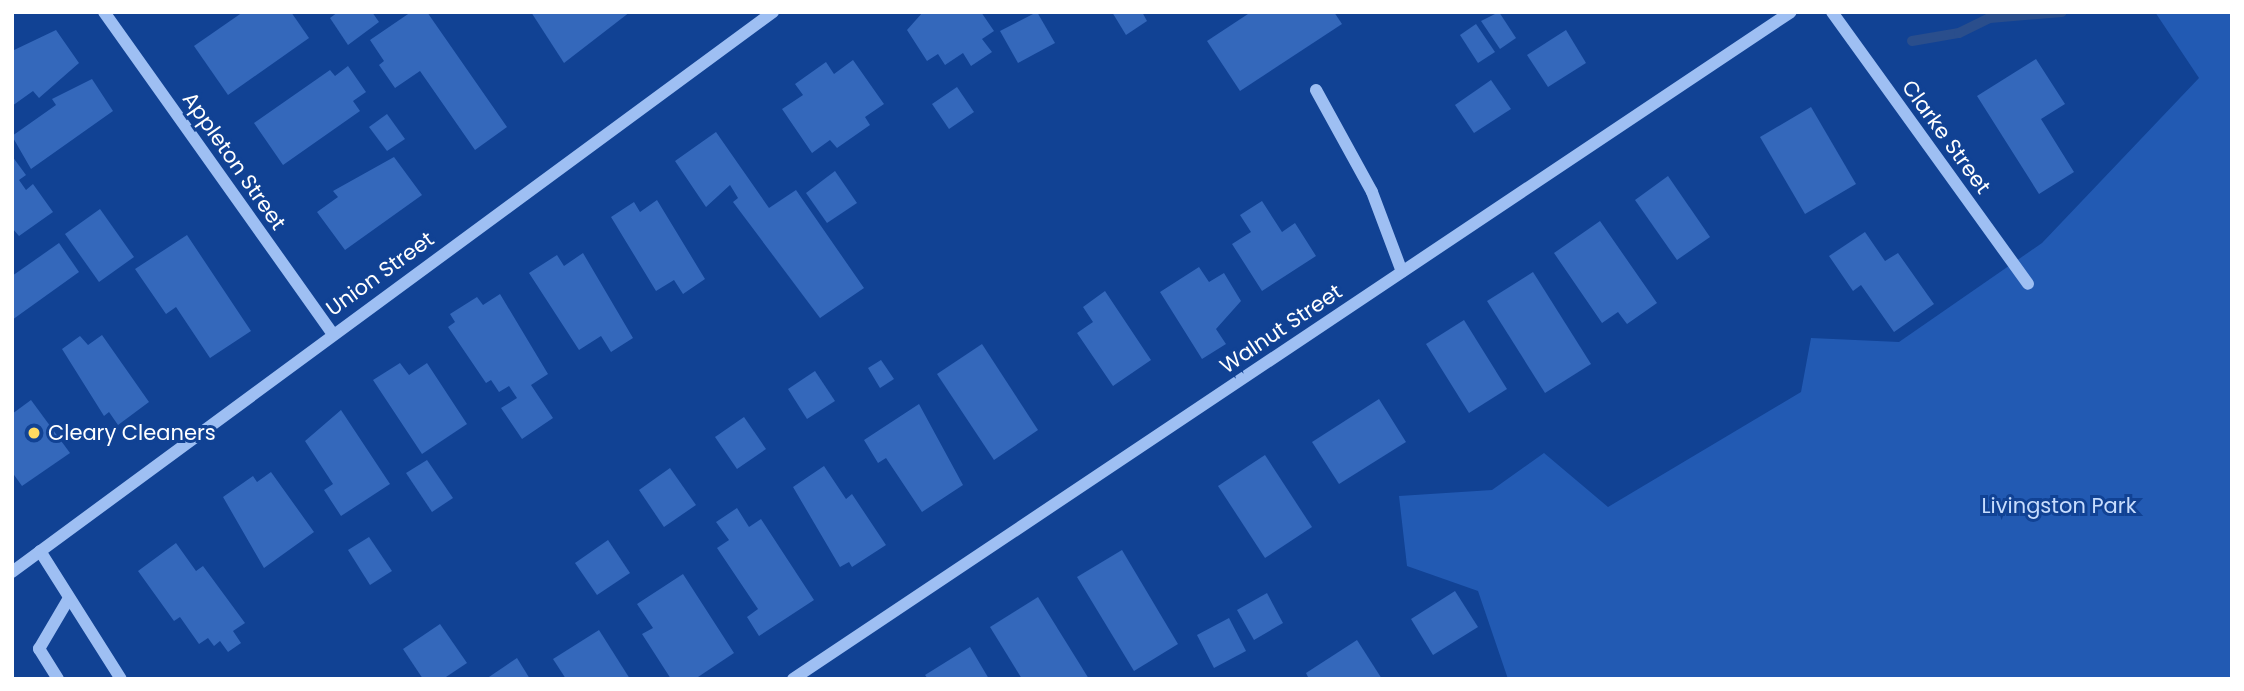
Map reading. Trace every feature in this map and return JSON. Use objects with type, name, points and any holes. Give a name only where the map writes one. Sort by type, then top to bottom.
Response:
[{"type":"street","name":"Appleton Street","points":[[104,12],[332,333]]},
{"type":"street","name":"Union Street","points":[[12,572],[332,333],[773,12]]},
{"type":"street","name":"Walnut Street","points":[[793,679],[1791,12]]},
{"type":"street","name":"Clarke Street","points":[[1832,12],[2028,284]]},
{"type":"street","points":[[1316,90],[1372,192],[1402,272]]},
{"type":"street","points":[[40,551],[121,679]]},
{"type":"street","points":[[58,679],[39,649],[69,598]]},
{"type":"green space","name":"Livingston Park","points":[[2155,12],[2232,12],[2232,679],[1508,679],[1478,591],[1407,566],[1399,496],[1492,490],[1544,453],[1608,507],[1801,392],[1811,338],[1899,342],[2042,243],[2199,78]]},
{"type":"building","points":[[243,12],[291,12],[309,38],[228,95],[194,46]]},
{"type":"building","points":[[338,12],[372,12],[379,22],[348,45],[330,18]]},
{"type":"building","points":[[411,12],[427,12],[507,127],[475,150],[420,71],[395,88],[379,65],[384,61],[370,40]]},
{"type":"building","points":[[531,12],[630,12],[564,63]]},
{"type":"building","points":[[923,12],[981,12],[994,31],[982,39],[992,52],[971,66],[963,53],[945,65],[938,54],[927,61],[907,30]]},
{"type":"building","points":[[1037,12],[1055,43],[1018,63],[1000,31]]},
{"type":"building","points":[[1112,12],[1142,12],[1147,21],[1126,35]]},
{"type":"building","points":[[1251,12],[1334,12],[1342,24],[1240,91],[1207,41]]},
{"type":"building","points":[[1499,12],[1516,38],[1500,49],[1481,21]]},
{"type":"building","points":[[1476,24],[1495,52],[1478,63],[1460,35]]},
{"type":"building","points":[[56,30],[79,63],[39,98],[33,91],[12,106],[12,51]]},
{"type":"building","points":[[1566,30],[1586,63],[1548,87],[1527,55]]},
{"type":"building","points":[[2036,59],[2065,104],[2041,119],[2074,172],[2039,194],[1977,96]]},
{"type":"building","points":[[853,60],[884,104],[865,117],[870,125],[837,148],[830,140],[812,153],[782,109],[803,95],[795,84],[826,62],[834,74]]},
{"type":"building","points":[[348,66],[366,92],[353,101],[360,111],[283,165],[254,123],[330,70],[335,76]]},
{"type":"building","points":[[92,79],[113,111],[31,169],[12,136],[56,105],[52,99]]},
{"type":"building","points":[[1491,80],[1511,109],[1474,133],[1455,105]]},
{"type":"building","points":[[957,87],[974,112],[949,129],[932,104]]},
{"type":"building","points":[[1811,107],[1856,184],[1805,214],[1760,137]]},
{"type":"building","points":[[387,114],[405,139],[387,151],[369,127]]},
{"type":"building","points":[[716,132],[769,208],[796,190],[864,288],[820,318],[733,202],[738,198],[730,185],[706,207],[675,161]]},
{"type":"building","points":[[12,156],[26,175],[19,180],[26,190],[33,184],[53,212],[19,236],[12,228]]},
{"type":"building","points":[[394,157],[422,195],[345,250],[317,212],[338,197],[333,191]]},
{"type":"building","points":[[835,171],[857,203],[827,223],[806,193]]},
{"type":"building","points":[[1668,176],[1710,237],[1677,260],[1635,200]]},
{"type":"building","points":[[657,200],[705,279],[683,294],[674,280],[656,291],[611,217],[634,202],[640,212]]},
{"type":"building","points":[[1262,201],[1282,232],[1295,223],[1316,256],[1262,291],[1232,244],[1251,232],[1240,215]]},
{"type":"building","points":[[100,209],[134,257],[99,282],[65,234]]},
{"type":"building","points":[[1600,221],[1657,303],[1627,324],[1618,312],[1602,323],[1554,253]]},
{"type":"building","points":[[1865,232],[1885,261],[1898,253],[1934,304],[1894,332],[1861,285],[1853,291],[1829,256]]},
{"type":"building","points":[[187,235],[251,331],[210,358],[176,307],[166,314],[135,269]]},
{"type":"building","points":[[59,243],[79,272],[12,320],[12,276]]},
{"type":"building","points":[[583,253],[633,338],[611,352],[601,336],[579,350],[529,273],[557,255],[564,266]]},
{"type":"building","points":[[1199,267],[1209,282],[1224,273],[1241,301],[1216,329],[1226,344],[1202,359],[1160,292]]},
{"type":"building","points":[[1533,272],[1591,364],[1545,393],[1487,301]]},
{"type":"building","points":[[1105,291],[1151,360],[1113,386],[1077,333],[1093,322],[1083,307]]},
{"type":"building","points":[[500,294],[548,374],[531,385],[553,418],[522,439],[501,408],[517,398],[509,386],[499,392],[491,380],[486,383],[448,327],[455,322],[450,314],[477,297],[483,305]]},
{"type":"building","points":[[1464,320],[1507,389],[1469,413],[1426,344]]},
{"type":"building","points":[[102,335],[149,402],[118,425],[109,412],[104,416],[62,349],[80,336],[88,345]]},
{"type":"building","points":[[982,344],[1038,430],[994,460],[937,374]]},
{"type":"building","points":[[881,360],[894,379],[880,388],[868,368]]},
{"type":"building","points":[[400,363],[409,375],[427,363],[467,424],[422,454],[373,380]]},
{"type":"building","points":[[815,371],[835,401],[807,419],[788,389]]},
{"type":"building","points":[[1379,399],[1406,442],[1339,484],[1312,442]]},
{"type":"building","name":"Cleary Cleaners","points":[[31,400],[70,453],[22,486],[12,472],[12,414]]},
{"type":"building","points":[[919,404],[963,485],[922,512],[886,458],[878,463],[864,440]]},
{"type":"building","points":[[341,410],[390,484],[341,516],[324,490],[333,484],[305,441]]},
{"type":"building","points":[[744,417],[766,449],[737,469],[715,437]]},
{"type":"building","points":[[1265,455],[1312,527],[1265,558],[1218,486]]},
{"type":"building","points":[[427,460],[453,498],[432,512],[406,473]]},
{"type":"building","points":[[824,466],[846,499],[852,494],[886,545],[852,567],[849,562],[840,567],[793,487]]},
{"type":"building","points":[[670,468],[696,505],[664,527],[639,490]]},
{"type":"building","points":[[271,472],[314,532],[264,568],[223,497],[253,476],[257,482]]},
{"type":"building","points":[[737,508],[749,527],[761,519],[814,600],[759,636],[747,617],[758,609],[717,548],[729,540],[716,522]]},
{"type":"building","points":[[369,537],[392,571],[370,585],[348,550]]},
{"type":"building","points":[[608,540],[630,573],[597,595],[575,563]]},
{"type":"building","points":[[176,543],[196,571],[203,566],[245,623],[233,631],[241,643],[228,652],[220,641],[214,646],[208,638],[199,644],[180,617],[174,621],[138,571]]},
{"type":"building","points":[[1122,550],[1178,644],[1134,671],[1077,577]]},
{"type":"building","points":[[683,574],[734,653],[695,679],[671,679],[642,634],[653,628],[637,604]]},
{"type":"building","points":[[1455,591],[1478,627],[1433,655],[1411,619]]},
{"type":"building","points":[[1267,593],[1283,623],[1254,640],[1237,610]]},
{"type":"building","points":[[1038,597],[1089,679],[1022,679],[990,627]]},
{"type":"building","points":[[1229,618],[1246,651],[1214,668],[1197,635]]},
{"type":"building","points":[[440,624],[467,663],[443,679],[423,679],[403,649]]},
{"type":"building","points":[[599,630],[630,679],[566,679],[553,659]]},
{"type":"building","points":[[1357,640],[1382,679],[1309,679],[1306,673]]},
{"type":"building","points":[[970,647],[989,679],[928,679],[925,675]]},
{"type":"building","points":[[517,658],[530,679],[486,679]]},
{"type":"waterway","points":[[1912,41],[1959,33],[1990,18],[2062,12]]},
{"type":"place","name":"Cleary Cleaners","points":[[34,433]]}]
